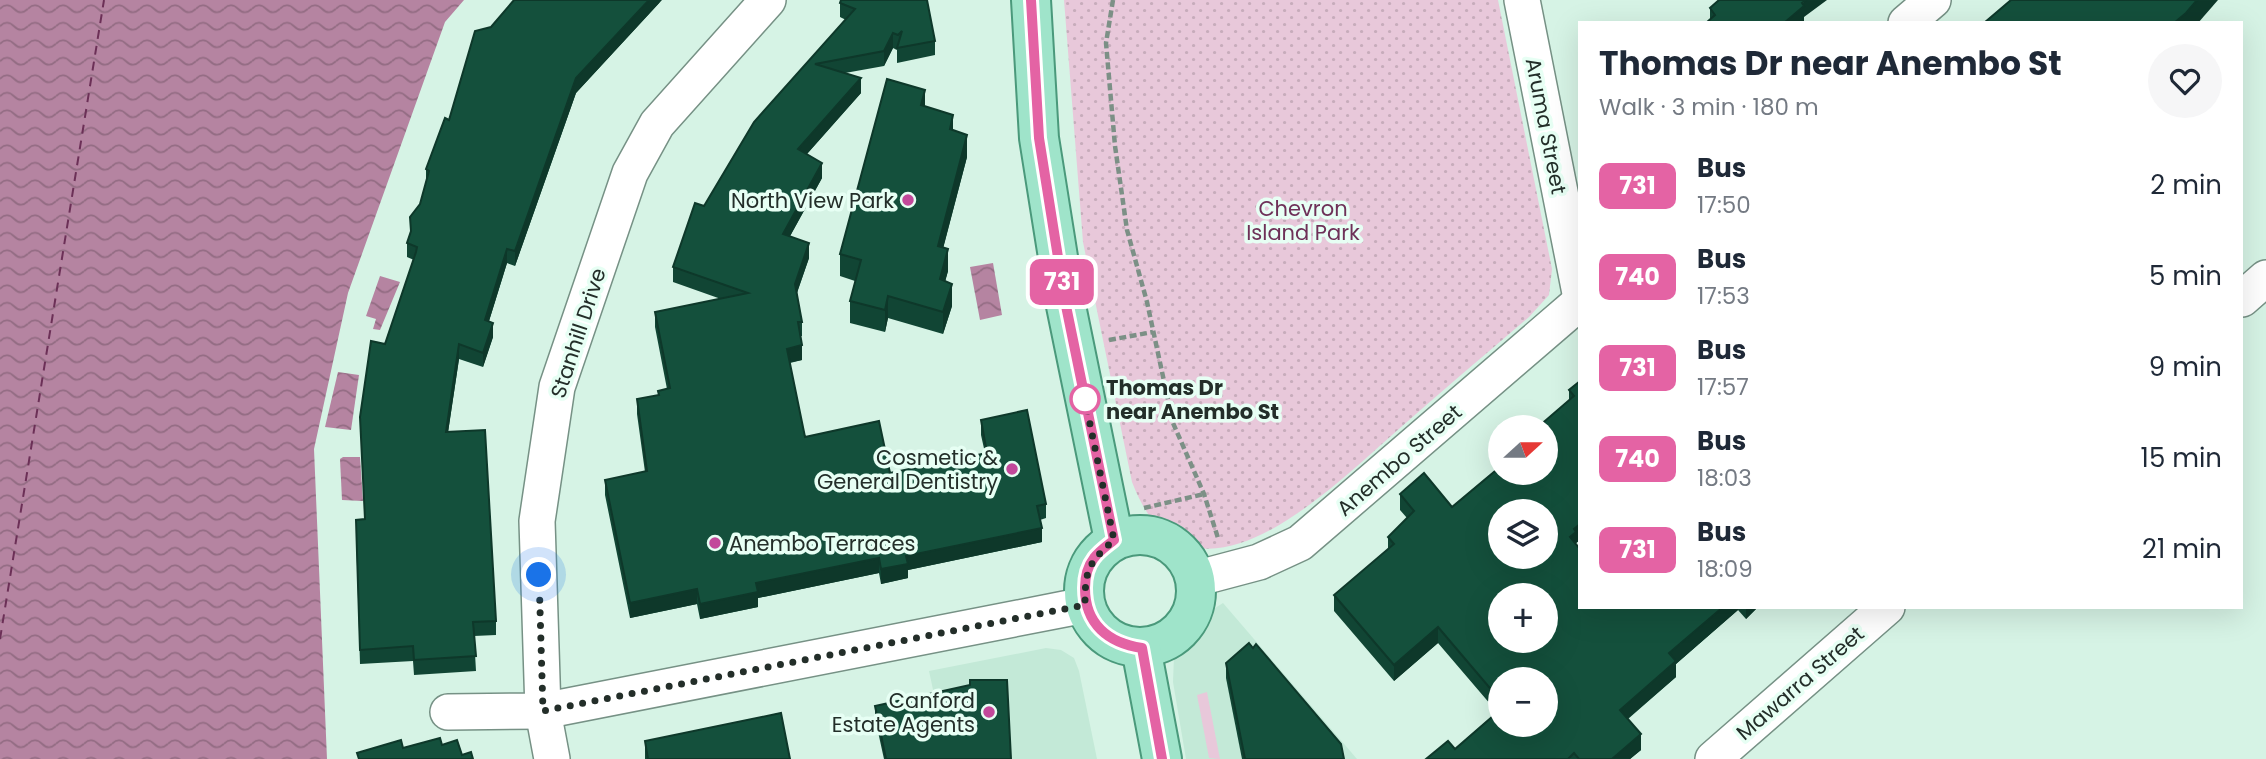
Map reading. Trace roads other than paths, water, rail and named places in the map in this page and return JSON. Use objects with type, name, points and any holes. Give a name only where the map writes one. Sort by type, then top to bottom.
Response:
[{"type":"main road","points":[[1031,0],[1039,138],[1065,301],[1114,540]]},
{"type":"main road","points":[[1144,534],[1164,539],[1189,561],[1195,579],[1196,599],[1190,618],[1169,640],[1142,648],[1122,645],[1101,632],[1085,605],[1085,576],[1093,558],[1114,540],[1144,534]]},
{"type":"main road","points":[[1142,648],[1162,759]]},
{"type":"street","name":"Stanhill Drive","points":[[552,759],[543,711],[537,521],[557,387],[630,173],[657,124],[768,0]]},
{"type":"street","name":"Aruma Street","points":[[1522,0],[1578,283]]},
{"type":"street","points":[[1908,21],[1933,0]]},
{"type":"street","points":[[2243,298],[2266,278]]},
{"type":"street","name":"Anembo Street","points":[[1195,579],[1259,562],[1300,543],[1578,304]]},
{"type":"street","points":[[449,712],[543,711],[1085,605]]},
{"type":"street","name":"Mawarra Street","points":[[1713,759],[1885,609]]},
{"type":"water","points":[[0,0],[464,0],[445,22],[348,293],[314,449],[327,759],[0,759]]},
{"type":"water","points":[[993,263],[1002,315],[980,320],[970,267]]},
{"type":"water","points":[[380,276],[400,282],[380,330],[373,329],[376,319],[366,316]]},
{"type":"water","points":[[338,372],[359,375],[351,430],[325,427]]},
{"type":"water","points":[[360,457],[363,501],[342,500],[340,459]]},
{"type":"place","name":"North View Park","points":[[908,200]]},
{"type":"place","name":"Thomas Dr near Anembo St","points":[[1085,399]]},
{"type":"place","name":"Cosmetic & General Dentistry","points":[[1012,469]]},
{"type":"place","name":"Anembo Terraces","points":[[715,543]]},
{"type":"place","name":"Canford Estate Agents","points":[[989,712]]},
{"type":"park label","name":"Chevron Island Park","points":[[1303,220]]}]
